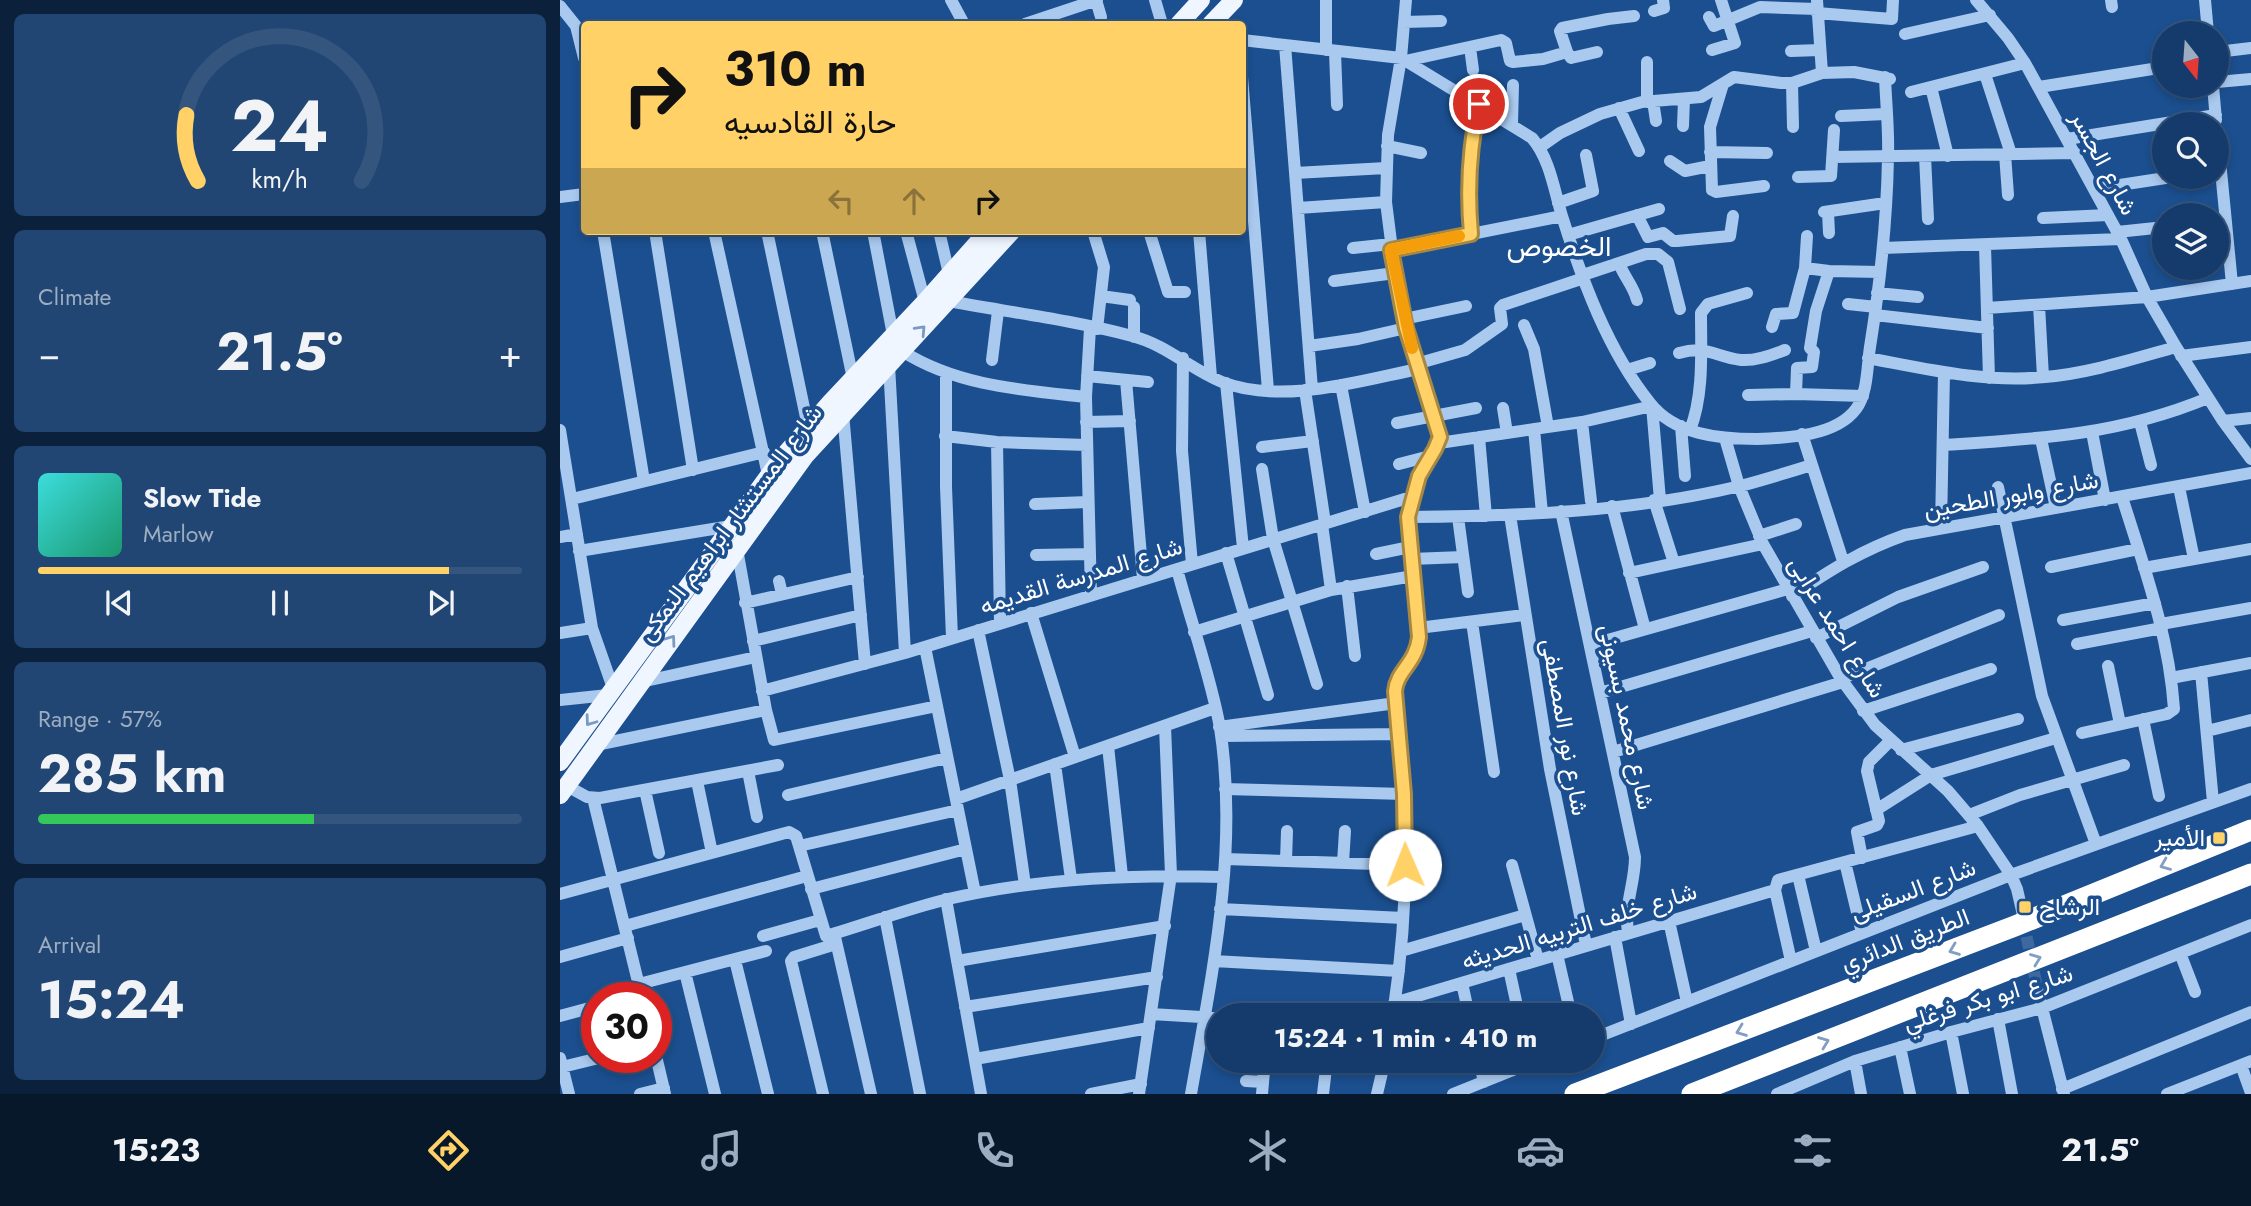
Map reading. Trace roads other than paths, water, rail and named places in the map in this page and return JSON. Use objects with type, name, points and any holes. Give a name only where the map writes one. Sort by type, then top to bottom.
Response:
[{"type":"highway","name":"الطريق الدائري","points":[[1575,1094],[2015,926],[2251,830]]},
{"type":"highway","points":[[1692,1094],[2251,874]]},
{"type":"main road","points":[[1183,21],[1201,0]]},
{"type":"main road","points":[[1214,21],[1234,0]]},
{"type":"main road","name":"شارع المستشار ابراهيم النمكى","points":[[563,790],[805,456],[888,365],[897,343],[925,302],[984,235]]},
{"type":"main road","name":"شارع المستشار ابراهيم النمكى","points":[[560,762],[768,475],[808,427],[853,379],[948,301],[1008,235]]},
{"type":"street","points":[[951,0],[962,21]]},
{"type":"street","points":[[1034,21],[1097,0],[1101,17]]},
{"type":"street","points":[[1155,0],[1161,21]]},
{"type":"street","points":[[1325,0],[1337,105]]},
{"type":"street","points":[[1395,1003],[1404,918],[1405,865],[1404,794],[1396,683],[1416,654],[1418,628],[1408,517],[1419,476],[1439,443],[1439,431],[1405,324],[1386,202],[1387,146],[1403,59],[1406,0]]},
{"type":"street","points":[[1654,11],[1664,8],[1663,0]]},
{"type":"street","points":[[1712,50],[1735,43],[1721,0]]},
{"type":"street","points":[[1709,17],[1714,26],[1760,7],[1817,7],[1892,19],[1893,0]]},
{"type":"street","name":"شارع الجسر","points":[[1976,0],[1990,15],[2039,86],[2119,236],[2147,297],[2208,398],[2251,459]]},
{"type":"street","points":[[2205,0],[2207,21]]},
{"type":"street","points":[[560,6],[576,26],[581,46]]},
{"type":"street","points":[[1817,7],[1822,73]]},
{"type":"street","points":[[1905,34],[1990,15]]},
{"type":"street","points":[[1597,52],[1571,58],[1560,31],[1633,16]]},
{"type":"street","points":[[1404,22],[1441,21]]},
{"type":"street","points":[[1246,40],[1403,59],[1503,40],[1510,61],[1513,62],[1543,59],[1567,52]]},
{"type":"street","points":[[1285,45],[1309,346],[1313,441],[1331,590]]},
{"type":"street","points":[[1469,47],[1473,70]]},
{"type":"street","points":[[2230,50],[2251,48]]},
{"type":"street","points":[[1791,51],[1820,50]]},
{"type":"street","points":[[1403,59],[1524,131],[1540,147],[1584,276],[1627,370],[1652,407],[1685,428],[1725,438],[1764,439],[1802,434],[1838,424],[1856,408],[1863,396],[1883,248],[1889,156],[1887,78],[1854,72],[1822,73],[1792,83],[1770,83],[1740,76],[1728,78],[1708,95],[1650,101],[1619,108],[1581,122],[1540,147]]},
{"type":"street","points":[[1647,62],[1650,101],[1656,121]]},
{"type":"street","points":[[1911,92],[2025,64]]},
{"type":"street","points":[[2039,86],[2152,68]]},
{"type":"street","points":[[1985,74],[2008,154],[2008,195]]},
{"type":"street","points":[[2230,81],[2251,79]]},
{"type":"street","points":[[1723,82],[1710,127],[1710,166],[1714,192],[1764,186]]},
{"type":"street","points":[[1792,83],[1793,127]]},
{"type":"street","points":[[1512,124],[1513,85]]},
{"type":"street","points":[[1931,87],[1948,156]]},
{"type":"street","points":[[1683,126],[1684,99]]},
{"type":"street","points":[[1471,234],[1469,159],[1479,104]]},
{"type":"street","points":[[1619,108],[1639,151]]},
{"type":"street","points":[[1840,116],[1886,114]]},
{"type":"street","points":[[1246,125],[1268,390]]},
{"type":"street","points":[[2067,139],[2152,128]]},
{"type":"street","points":[[1798,177],[1831,176],[1834,130]]},
{"type":"street","points":[[1387,146],[1421,153]]},
{"type":"street","points":[[1710,152],[1767,153]]},
{"type":"street","points":[[1833,156],[2075,153]]},
{"type":"street","points":[[1353,248],[1391,247],[1471,234],[1560,209],[1593,191],[1586,155]]},
{"type":"street","points":[[1924,156],[1928,219]]},
{"type":"street","points":[[1670,161],[1685,171],[1710,166]]},
{"type":"street","points":[[1295,173],[1386,168]]},
{"type":"street","points":[[2094,189],[2152,180]]},
{"type":"street","points":[[560,197],[581,194]]},
{"type":"street","points":[[1298,208],[1386,202]]},
{"type":"street","points":[[1829,233],[1826,212],[1885,203]]},
{"type":"street","points":[[1569,235],[1659,209]]},
{"type":"street","points":[[1637,215],[1648,237],[1663,233],[1677,242],[1730,236],[1733,216]]},
{"type":"street","points":[[2043,218],[2108,215]]},
{"type":"street","points":[[1883,248],[1985,246],[2119,236],[2152,230]]},
{"type":"street","points":[[604,235],[644,481]]},
{"type":"street","points":[[656,235],[693,470]]},
{"type":"street","points":[[715,235],[768,475]]},
{"type":"street","points":[[769,235],[808,427]]},
{"type":"street","points":[[823,235],[853,379]]},
{"type":"street","points":[[874,235],[897,343],[946,374],[981,383],[1086,397]]},
{"type":"street","points":[[907,235],[925,302]]},
{"type":"street","points":[[940,235],[949,274]]},
{"type":"street","points":[[1091,595],[1086,397],[1104,267],[1094,235]]},
{"type":"street","points":[[1150,235],[1168,291],[1185,292]]},
{"type":"street","points":[[1199,235],[1211,377]]},
{"type":"street","points":[[1772,327],[1776,314],[1793,313],[1805,268],[1807,236]]},
{"type":"street","points":[[1985,246],[1989,378]]},
{"type":"street","points":[[948,301],[1134,337],[1159,346],[1226,383],[1268,390],[1309,390],[1341,385],[1457,353],[1479,342],[1503,323],[1500,310],[1502,305],[1652,253],[1664,257],[1670,268],[1680,309]]},
{"type":"street","points":[[1619,263],[1637,300]]},
{"type":"street","points":[[2229,267],[2232,284]]},
{"type":"street","points":[[1805,268],[1880,272]]},
{"type":"street","points":[[1796,394],[1797,368],[1814,365],[1814,352],[1810,347],[1816,311],[1829,271]]},
{"type":"street","points":[[1334,281],[1395,273]]},
{"type":"street","points":[[1987,308],[2147,297],[2251,281]]},
{"type":"street","points":[[1685,476],[1685,428],[1697,413],[1701,313],[1708,304],[1747,293]]},
{"type":"street","points":[[1101,296],[1132,303],[1134,337]]},
{"type":"street","points":[[1876,305],[1918,297]]},
{"type":"street","points":[[1848,304],[1876,305],[1988,328]]},
{"type":"street","points":[[2039,305],[2043,377]]},
{"type":"street","points":[[1309,346],[1358,339],[1466,306]]},
{"type":"street","points":[[992,360],[998,310]]},
{"type":"street","points":[[1524,325],[1534,349],[1548,427]]},
{"type":"street","points":[[1868,358],[1944,373],[1989,378],[2043,377],[2179,351],[2251,347]]},
{"type":"street","points":[[1679,353],[1701,349],[1742,360],[1762,358],[1785,350]]},
{"type":"street","points":[[1183,358],[1182,450],[1192,564]]},
{"type":"street","points":[[1627,370],[1650,363]]},
{"type":"street","points":[[888,365],[905,653]]},
{"type":"street","points":[[1941,527],[1944,373]]},
{"type":"street","points":[[946,374],[945,436],[952,638]]},
{"type":"street","points":[[1087,376],[1148,382]]},
{"type":"street","points":[[1126,380],[1143,579]]},
{"type":"street","points":[[1226,383],[1243,548]]},
{"type":"street","points":[[1341,385],[1365,512]]},
{"type":"street","points":[[1748,396],[1863,396]]},
{"type":"street","points":[[1943,445],[2042,439],[2092,432],[2140,422],[2208,398]]},
{"type":"street","points":[[1439,443],[1582,422],[1652,407]]},
{"type":"street","points":[[1652,407],[1657,500],[1674,563]]},
{"type":"street","points":[[1397,423],[1476,408]]},
{"type":"street","points":[[1502,408],[1507,433]]},
{"type":"street","points":[[844,413],[866,664]]},
{"type":"street","points":[[2223,421],[2251,418]]},
{"type":"street","points":[[1086,422],[1130,421]]},
{"type":"street","points":[[1582,422],[1591,501]]},
{"type":"street","points":[[2140,422],[2151,465]]},
{"type":"street","points":[[1534,429],[1542,513]]},
{"type":"street","points":[[560,430],[563,473],[572,499],[592,628],[610,692],[560,700]]},
{"type":"street","points":[[2092,432],[2105,500]]},
{"type":"street","points":[[1802,434],[1843,561]]},
{"type":"street","points":[[945,436],[997,442],[1087,445]]},
{"type":"street","points":[[1479,437],[1486,516]]},
{"type":"street","name":"شارع احمد عرابى","points":[[1725,438],[1739,486],[1761,540],[1842,680],[1863,711],[1889,741],[1931,775],[1969,815],[2011,874],[2022,915]]},
{"type":"street","points":[[2042,439],[2056,508]]},
{"type":"street","points":[[1262,447],[1313,441]]},
{"type":"street","points":[[997,442],[1000,623]]},
{"type":"street","points":[[572,499],[764,452]]},
{"type":"street","points":[[1399,464],[1430,456]]},
{"type":"street","points":[[1408,517],[1510,515],[1612,506],[1739,486],[1812,465]]},
{"type":"street","points":[[1262,469],[1273,539],[1317,684]]},
{"type":"street","name":"شارع وابور الطحين","points":[[1590,645],[1790,592],[1843,561],[1894,538],[1941,527],[2251,473]]},
{"type":"street","points":[[1998,487],[2036,675],[2056,738],[2096,844]]},
{"type":"street","points":[[2179,487],[2194,559]]},
{"type":"street","name":"شارع المدرسة القديمه","points":[[762,691],[905,653],[1412,497]]},
{"type":"street","points":[[2082,733],[2173,711],[2171,678],[2162,626],[2122,497]]},
{"type":"street","points":[[1035,503],[1088,502]]},
{"type":"street","points":[[1612,506],[1645,629]]},
{"type":"street","name":"شارع محمد بسيونى","points":[[1561,511],[1635,858],[1627,901],[1628,933]]},
{"type":"street","name":"شارع نور المصطفى","points":[[1510,515],[1550,769],[1586,945]]},
{"type":"street","points":[[1458,517],[1468,592]]},
{"type":"street","points":[[1629,573],[1761,540],[1796,524]]},
{"type":"street","points":[[579,551],[731,526]]},
{"type":"street","points":[[560,537],[577,534]]},
{"type":"street","points":[[737,549],[771,737],[778,741],[937,706]]},
{"type":"street","points":[[2051,567],[2138,549]]},
{"type":"street","points":[[2144,568],[2251,549]]},
{"type":"street","points":[[1376,554],[1411,553],[1463,557]]},
{"type":"street","points":[[1036,555],[1090,554]]},
{"type":"street","points":[[1226,554],[1268,695]]},
{"type":"street","points":[[1600,693],[1814,634],[1898,597],[1983,567]]},
{"type":"street","points":[[1177,569],[1215,708],[1225,789],[1220,909],[1214,961],[1191,1094]]},
{"type":"street","points":[[1194,632],[1331,590],[1413,576]]},
{"type":"street","points":[[745,603],[858,577]]},
{"type":"street","points":[[779,581],[782,594]]},
{"type":"street","points":[[1347,586],[1355,656]]},
{"type":"street","points":[[2063,620],[2155,603]]},
{"type":"street","points":[[2077,644],[2251,608]]},
{"type":"street","points":[[1031,613],[1075,757]]},
{"type":"street","points":[[753,641],[862,615]]},
{"type":"street","points":[[1418,628],[1524,615]]},
{"type":"street","points":[[1613,752],[1842,680],[1999,615]]},
{"type":"street","points":[[1472,622],[1494,772]]},
{"type":"street","points":[[560,633],[592,628]]},
{"type":"street","points":[[978,629],[1010,780],[1026,885]]},
{"type":"street","points":[[925,647],[975,893]]},
{"type":"street","points":[[641,682],[756,657]]},
{"type":"street","points":[[2171,678],[2251,663]]},
{"type":"street","points":[[2108,666],[2120,724]]},
{"type":"street","points":[[1863,711],[1991,668]]},
{"type":"street","points":[[2201,672],[2213,802]]},
{"type":"street","points":[[1220,732],[1396,703]]},
{"type":"street","points":[[799,846],[957,805],[1010,780],[1215,708]]},
{"type":"street","points":[[596,745],[766,710]]},
{"type":"street","points":[[1901,750],[2018,719]]},
{"type":"street","points":[[2143,719],[2159,796]]},
{"type":"street","points":[[2207,731],[2251,720]]},
{"type":"street","points":[[1091,1094],[1140,1089],[1171,875],[1165,726]]},
{"type":"street","points":[[1220,732],[1400,734]]},
{"type":"street","points":[[1876,810],[1931,775],[2056,738]]},
{"type":"street","points":[[1862,858],[1857,834],[1860,830],[1878,824],[1867,766],[1889,741]]},
{"type":"street","points":[[1108,746],[1122,876]]},
{"type":"street","points":[[788,795],[947,758]]},
{"type":"street","points":[[1055,764],[1072,879]]},
{"type":"street","points":[[563,790],[593,798],[778,765]]},
{"type":"street","points":[[1969,815],[2020,795],[2124,765]]},
{"type":"street","points":[[748,771],[757,817]]},
{"type":"street","points":[[697,780],[712,853]]},
{"type":"street","points":[[1225,789],[1404,794]]},
{"type":"street","name":"شارع السقيلى","points":[[1605,1034],[2011,874],[2251,789]]},
{"type":"street","points":[[645,790],[659,853]]},
{"type":"street","points":[[593,798],[636,982]]},
{"type":"street","points":[[1816,951],[1798,875],[1978,827]]},
{"type":"street","points":[[1286,861],[1287,831]]},
{"type":"street","points":[[1343,863],[1345,831]]},
{"type":"street","points":[[560,894],[789,832],[795,834],[825,936],[835,939]]},
{"type":"street","points":[[560,957],[626,932],[809,883],[966,849]]},
{"type":"street","points":[[1224,859],[1405,865]]},
{"type":"street","points":[[1845,862],[1862,933]]},
{"type":"street","points":[[1511,865],[1538,960]]},
{"type":"street","points":[[823,1094],[791,961],[794,957],[885,917],[975,893],[1072,879],[1171,875],[1223,877]]},
{"type":"street","name":"شارع خلف التربيه الحديثه","points":[[1410,1003],[1462,983],[1775,890],[1778,880],[1798,875]]},
{"type":"street","points":[[1775,890],[1791,961]]},
{"type":"street","points":[[946,899],[981,1094]]},
{"type":"street","points":[[1220,909],[1404,918]]},
{"type":"street","points":[[1401,951],[1525,915]]},
{"type":"street","points":[[885,917],[920,1094]]},
{"type":"street","points":[[763,936],[820,920]]},
{"type":"street","points":[[1669,921],[1687,1002]]},
{"type":"street","name":"شارع ابو بكر فرغلي","points":[[1777,1094],[1854,1061],[2042,1008],[2251,925]]},
{"type":"street","points":[[957,961],[1165,926]]},
{"type":"street","points":[[1615,937],[1631,1024]]},
{"type":"street","points":[[835,939],[871,1094]]},
{"type":"street","points":[[663,982],[685,972],[766,951]]},
{"type":"street","points":[[2180,953],[2195,992]]},
{"type":"street","points":[[1557,954],[1568,1003]]},
{"type":"street","points":[[735,960],[768,1094]]},
{"type":"street","points":[[1214,961],[1399,971]]},
{"type":"street","points":[[1508,969],[1516,1003]]},
{"type":"street","points":[[685,972],[715,1094]]},
{"type":"street","points":[[965,1007],[1157,977]]},
{"type":"street","points":[[1462,983],[1466,1003]]},
{"type":"street","points":[[2038,992],[2063,1091],[2251,1012]]},
{"type":"street","points":[[560,1016],[581,1010]]},
{"type":"street","points":[[1151,1014],[1204,1017]]},
{"type":"street","points":[[1998,1019],[2012,1094]]},
{"type":"street","points":[[975,1059],[1149,1028]]},
{"type":"street","points":[[1951,1032],[1963,1094]]},
{"type":"street","points":[[1900,1047],[1910,1094]]},
{"type":"street","points":[[569,1094],[561,1063],[581,1060]]},
{"type":"street","points":[[1854,1061],[1861,1094]]},
{"type":"street","points":[[2167,1094],[2201,1088],[2246,1063],[2251,1093]]},
{"type":"street","points":[[640,1094],[665,1091],[660,1073]]},
{"type":"street","points":[[1323,1094],[1325,1073]]},
{"type":"street","points":[[1377,1094],[1382,1073]]},
{"type":"street","points":[[1482,1073],[1484,1082]]},
{"type":"street","points":[[1452,1094],[1506,1073]]},
{"type":"street","points":[[1246,1081],[1263,1088]]},
{"type":"tunnel","points":[[2023,919],[2038,992]]},
{"type":"place","name":"الأمير","points":[[2219,838]]},
{"type":"place","name":"الرشاح","points":[[2025,907]]},
{"type":"district","name":"الخصوص","points":[[1559,246]]}]
